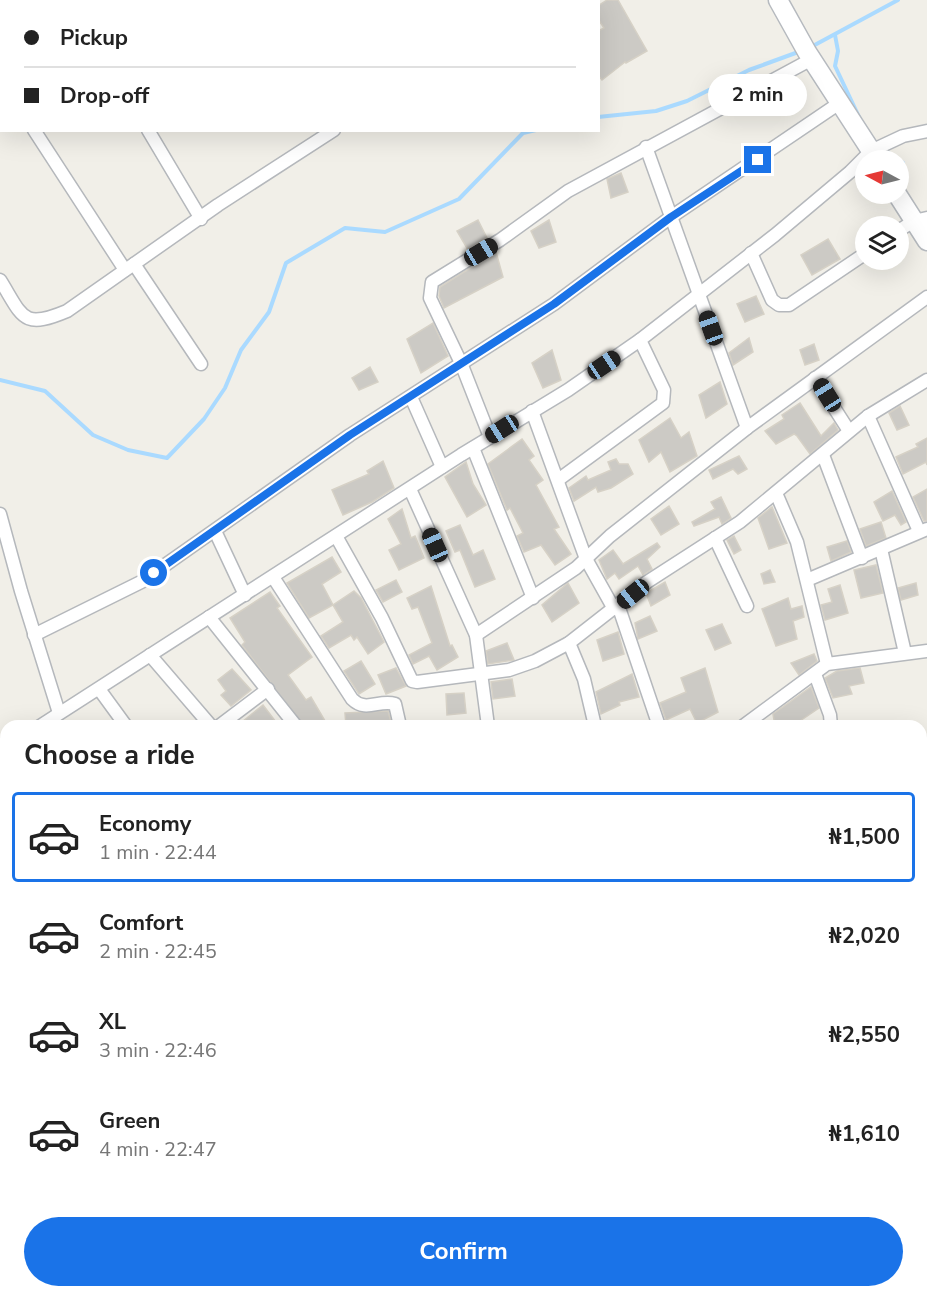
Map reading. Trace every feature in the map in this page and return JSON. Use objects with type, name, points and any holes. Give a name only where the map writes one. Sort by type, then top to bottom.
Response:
[{"type":"street","points":[[778,0],[870,150]]},
{"type":"street","points":[[490,437],[461,363],[430,298],[432,282],[500,240],[568,191],[810,55]]},
{"type":"street","points":[[34,634],[141,582],[350,435],[554,304],[671,217],[841,102]]},
{"type":"street","points":[[881,150],[892,140],[927,131]]},
{"type":"street","points":[[35,132],[201,364]]},
{"type":"street","points":[[151,132],[201,219]]},
{"type":"street","points":[[0,280],[19,310],[29,319],[41,322],[67,310],[226,200],[331,132]]},
{"type":"street","points":[[646,147],[747,428]]},
{"type":"street","points":[[49,720],[640,340],[855,169]]},
{"type":"street","points":[[902,204],[913,224],[927,241]]},
{"type":"street","points":[[751,253],[772,300],[779,305],[789,304],[855,260]]},
{"type":"street","points":[[476,635],[533,598],[586,559],[610,536],[747,428],[927,297]]},
{"type":"street","points":[[558,480],[611,444],[663,403],[664,390],[640,340]]},
{"type":"street","points":[[815,378],[849,431]]},
{"type":"street","points":[[336,536],[382,618],[412,681],[509,670],[535,662],[569,643],[647,582],[740,522],[868,416],[926,383]]},
{"type":"street","points":[[411,397],[442,467]]},
{"type":"street","points":[[532,411],[586,559],[616,607],[657,720]]},
{"type":"street","points":[[807,580],[923,530],[868,416]]},
{"type":"street","points":[[473,448],[533,598]]},
{"type":"street","points":[[823,455],[862,558]]},
{"type":"street","points":[[410,489],[476,635],[487,720]]},
{"type":"street","points":[[776,493],[797,542],[826,664]]},
{"type":"street","points":[[0,514],[59,713]]},
{"type":"street","points":[[215,531],[245,594]]},
{"type":"street","points":[[715,538],[747,606]]},
{"type":"street","points":[[881,549],[905,654]]},
{"type":"street","points":[[273,577],[352,699],[358,705],[366,707],[395,704],[398,720]]},
{"type":"street","points":[[209,617],[291,720]]},
{"type":"street","points":[[569,643],[584,680],[594,720]]},
{"type":"street","points":[[751,720],[826,664],[927,651]]},
{"type":"street","points":[[150,655],[206,720]]},
{"type":"street","points":[[815,674],[830,720]]},
{"type":"street","points":[[99,689],[122,720]]},
{"type":"street","points":[[227,720],[268,689]]},
{"type":"building","points":[[607,0],[618,0],[647,51],[625,62],[602,80],[600,78],[600,30],[604,28],[600,22],[600,5]]},
{"type":"building","points":[[621,173],[628,192],[611,198],[607,179]]},
{"type":"building","points":[[478,220],[487,238],[468,250],[457,231]]},
{"type":"building","points":[[549,220],[556,242],[539,248],[531,231]]},
{"type":"building","points":[[828,239],[840,259],[812,275],[801,255]]},
{"type":"building","points":[[496,252],[503,277],[444,308],[439,296],[440,287]]},
{"type":"building","points":[[756,296],[764,314],[745,322],[737,304]]},
{"type":"building","points":[[433,323],[448,356],[421,373],[407,339]]},
{"type":"building","points":[[749,338],[753,352],[733,365],[729,353]]},
{"type":"building","points":[[814,344],[819,360],[805,365],[800,350]]},
{"type":"building","points":[[552,350],[561,380],[543,388],[532,363]]},
{"type":"building","points":[[370,367],[378,382],[359,390],[352,378]]},
{"type":"building","points":[[720,382],[727,404],[706,418],[699,395]]},
{"type":"building","points":[[800,403],[821,436],[834,423],[838,430],[810,454],[794,434],[776,444],[765,431],[784,419],[782,415]]},
{"type":"building","points":[[900,406],[909,425],[897,430],[889,413]]},
{"type":"building","points":[[670,418],[681,438],[689,432],[697,456],[670,472],[661,452],[649,462],[639,440]]},
{"type":"building","points":[[927,438],[927,465],[926,462],[903,474],[896,457],[918,447],[916,444]]},
{"type":"building","points":[[522,439],[534,456],[529,460],[543,480],[536,485],[559,527],[554,529],[571,554],[555,565],[541,545],[524,552],[517,536],[523,533],[510,508],[507,510],[488,464]]},
{"type":"building","points":[[739,456],[747,469],[738,474],[733,469],[713,479],[709,470]]},
{"type":"building","points":[[616,459],[619,464],[628,464],[633,474],[611,488],[598,492],[596,487],[574,501],[569,488],[586,476],[588,480],[611,470],[608,462]]},
{"type":"building","points":[[383,461],[394,488],[372,502],[343,515],[332,490],[369,474],[367,471]]},
{"type":"building","points":[[466,462],[473,484],[486,505],[467,517],[445,477]]},
{"type":"building","points":[[927,489],[927,521],[924,521],[913,497]]},
{"type":"building","points":[[892,491],[906,522],[901,525],[895,515],[883,521],[874,502]]},
{"type":"building","points":[[721,497],[731,518],[722,524],[719,517],[694,526],[692,522],[715,509],[711,502]]},
{"type":"building","points":[[669,506],[679,524],[661,535],[651,519]]},
{"type":"building","points":[[772,507],[787,543],[769,549],[758,518]]},
{"type":"building","points":[[402,509],[411,538],[415,536],[424,558],[399,570],[389,550],[401,544],[388,519]]},
{"type":"building","points":[[881,522],[886,538],[866,546],[860,529]]},
{"type":"building","points":[[460,525],[473,555],[483,550],[495,579],[475,587],[460,550],[455,552],[446,531]]},
{"type":"building","points":[[734,536],[741,550],[734,554],[727,540]]},
{"type":"building","points":[[847,541],[851,552],[831,561],[827,547]]},
{"type":"building","points":[[657,543],[660,547],[647,559],[652,569],[643,575],[638,566],[619,579],[615,573],[607,579],[599,560],[613,550],[623,564]]},
{"type":"building","points":[[332,557],[341,572],[322,584],[333,605],[309,618],[287,583]]},
{"type":"building","points":[[876,565],[883,593],[861,598],[854,570]]},
{"type":"building","points":[[770,570],[775,582],[764,584],[761,574]]},
{"type":"building","points":[[396,580],[402,592],[383,602],[376,590]]},
{"type":"building","points":[[665,582],[670,595],[651,606],[646,593]]},
{"type":"building","points":[[568,583],[579,603],[552,622],[542,605]]},
{"type":"building","points":[[916,583],[918,595],[901,600],[898,588]]},
{"type":"building","points":[[840,585],[848,613],[825,620],[821,605],[832,602],[828,589]]},
{"type":"building","points":[[431,586],[450,646],[452,645],[458,657],[437,670],[429,656],[413,664],[409,655],[432,643],[418,607],[412,609],[407,598]]},
{"type":"building","points":[[354,591],[361,598],[384,642],[368,654],[357,637],[354,640],[351,635],[329,648],[321,636],[343,622],[333,605]]},
{"type":"building","points":[[270,592],[280,606],[277,608],[312,657],[288,675],[306,700],[311,697],[324,720],[299,720],[242,645],[245,642],[230,618]]},
{"type":"building","points":[[788,598],[791,609],[802,606],[804,617],[793,621],[797,639],[776,646],[762,609]]},
{"type":"building","points":[[650,616],[657,631],[638,639],[635,623]]},
{"type":"building","points":[[722,624],[731,643],[715,650],[706,630]]},
{"type":"building","points":[[618,632],[624,654],[603,661],[597,640]]},
{"type":"building","points":[[507,643],[514,660],[488,664],[486,651]]},
{"type":"building","points":[[814,654],[817,661],[799,675],[791,663]]},
{"type":"building","points":[[361,661],[375,684],[359,694],[344,671]]},
{"type":"building","points":[[396,668],[406,686],[386,694],[378,675]]},
{"type":"building","points":[[705,668],[718,712],[703,720],[696,720],[690,709],[666,720],[660,703],[686,692],[681,678]]},
{"type":"building","points":[[860,668],[864,683],[849,686],[852,694],[833,698],[825,678],[837,671]]},
{"type":"building","points":[[232,669],[251,690],[231,706],[221,695],[226,691],[218,680]]},
{"type":"building","points":[[632,674],[639,697],[619,702],[620,705],[601,714],[596,692]]},
{"type":"building","points":[[512,679],[515,696],[493,699],[491,682]]},
{"type":"building","points":[[811,687],[819,708],[801,720],[774,720],[773,714]]},
{"type":"building","points":[[464,693],[466,713],[447,715],[446,694]]},
{"type":"building","points":[[263,705],[274,720],[244,720]]},
{"type":"building","points":[[388,711],[390,720],[346,720],[345,713]]},
{"type":"waterway","points":[[811,47],[898,0]]},
{"type":"waterway","points":[[835,35],[838,51],[835,66],[860,119]]},
{"type":"waterway","points":[[600,117],[656,111],[687,101],[749,70],[801,51]]},
{"type":"waterway","points":[[0,380],[45,391],[93,435],[128,450],[167,458],[204,419],[225,388],[241,350],[269,312],[286,263],[345,228],[385,232],[459,199],[523,133],[527,132]]},
{"type":"route","points":[[154,573],[251,507],[350,435],[554,304],[671,217],[758,160]]}]
